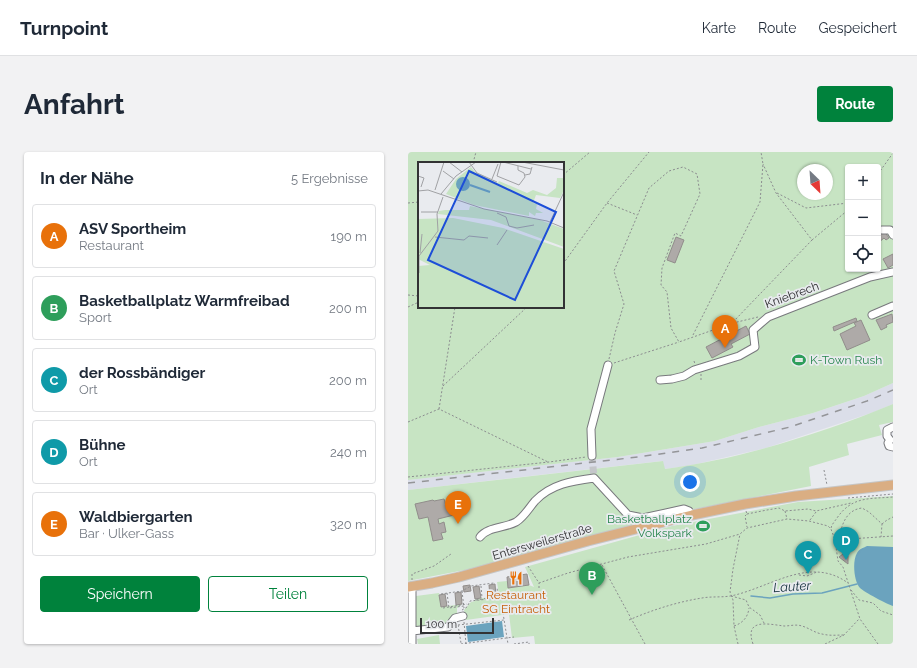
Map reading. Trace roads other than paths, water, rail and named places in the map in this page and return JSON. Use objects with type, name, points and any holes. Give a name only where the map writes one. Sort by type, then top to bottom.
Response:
[{"type":"main road","name":"Entersweilerstraße","points":[[824,493],[893,479]]},
{"type":"main road","name":"Entersweilerstraße","points":[[411,584],[432,583],[480,572],[595,539],[692,515],[745,504],[824,493],[893,486]]},
{"type":"street","points":[[882,230],[890,230],[893,235]]},
{"type":"street","name":"Kniebrech","points":[[660,380],[684,376],[694,370],[739,356],[756,347],[753,330],[768,317],[870,278],[893,272]]},
{"type":"street","points":[[872,315],[893,306]]},
{"type":"street","points":[[592,456],[591,429],[608,365]]},
{"type":"street","points":[[893,427],[887,430],[887,436],[892,439],[888,443],[889,446],[893,447]]},
{"type":"street","points":[[480,537],[483,532],[516,522],[525,514],[535,501],[553,487],[571,481],[594,478],[628,515],[643,518],[684,509],[689,511],[692,515]]},
{"type":"street","points":[[410,642],[411,584]]},
{"type":"street","points":[[410,629],[448,627],[461,613]]},
{"type":"water","points":[[867,546],[893,547],[893,606],[860,588],[856,581],[854,571],[855,557],[859,550]]},
{"type":"water","points":[[502,621],[504,637],[468,642],[466,626]]},
{"type":"waterway","name":"Lauter","points":[[751,596],[770,598],[793,594],[822,593],[857,584]]},
{"type":"tunnel","points":[[592,456],[594,478]]},
{"type":"railway","points":[[408,483],[638,457],[702,448],[790,427],[867,401],[893,390]]},
{"type":"place","name":"ASV Sportheim","points":[[725,348]]},
{"type":"place","name":"K-Town Rush","points":[[799,360]]},
{"type":"place","name":"Waldbiergarten","points":[[458,524]]},
{"type":"place","name":"Basketballplatz Volkspark","points":[[703,526]]},
{"type":"place","name":"Bühne","points":[[846,560]]},
{"type":"place","name":"der Rossbändiger","points":[[808,574]]},
{"type":"place","name":"Restaurant SG Eintracht","points":[[516,578]]},
{"type":"place","name":"Basketballplatz Warmfreibad","points":[[592,595]]}]
